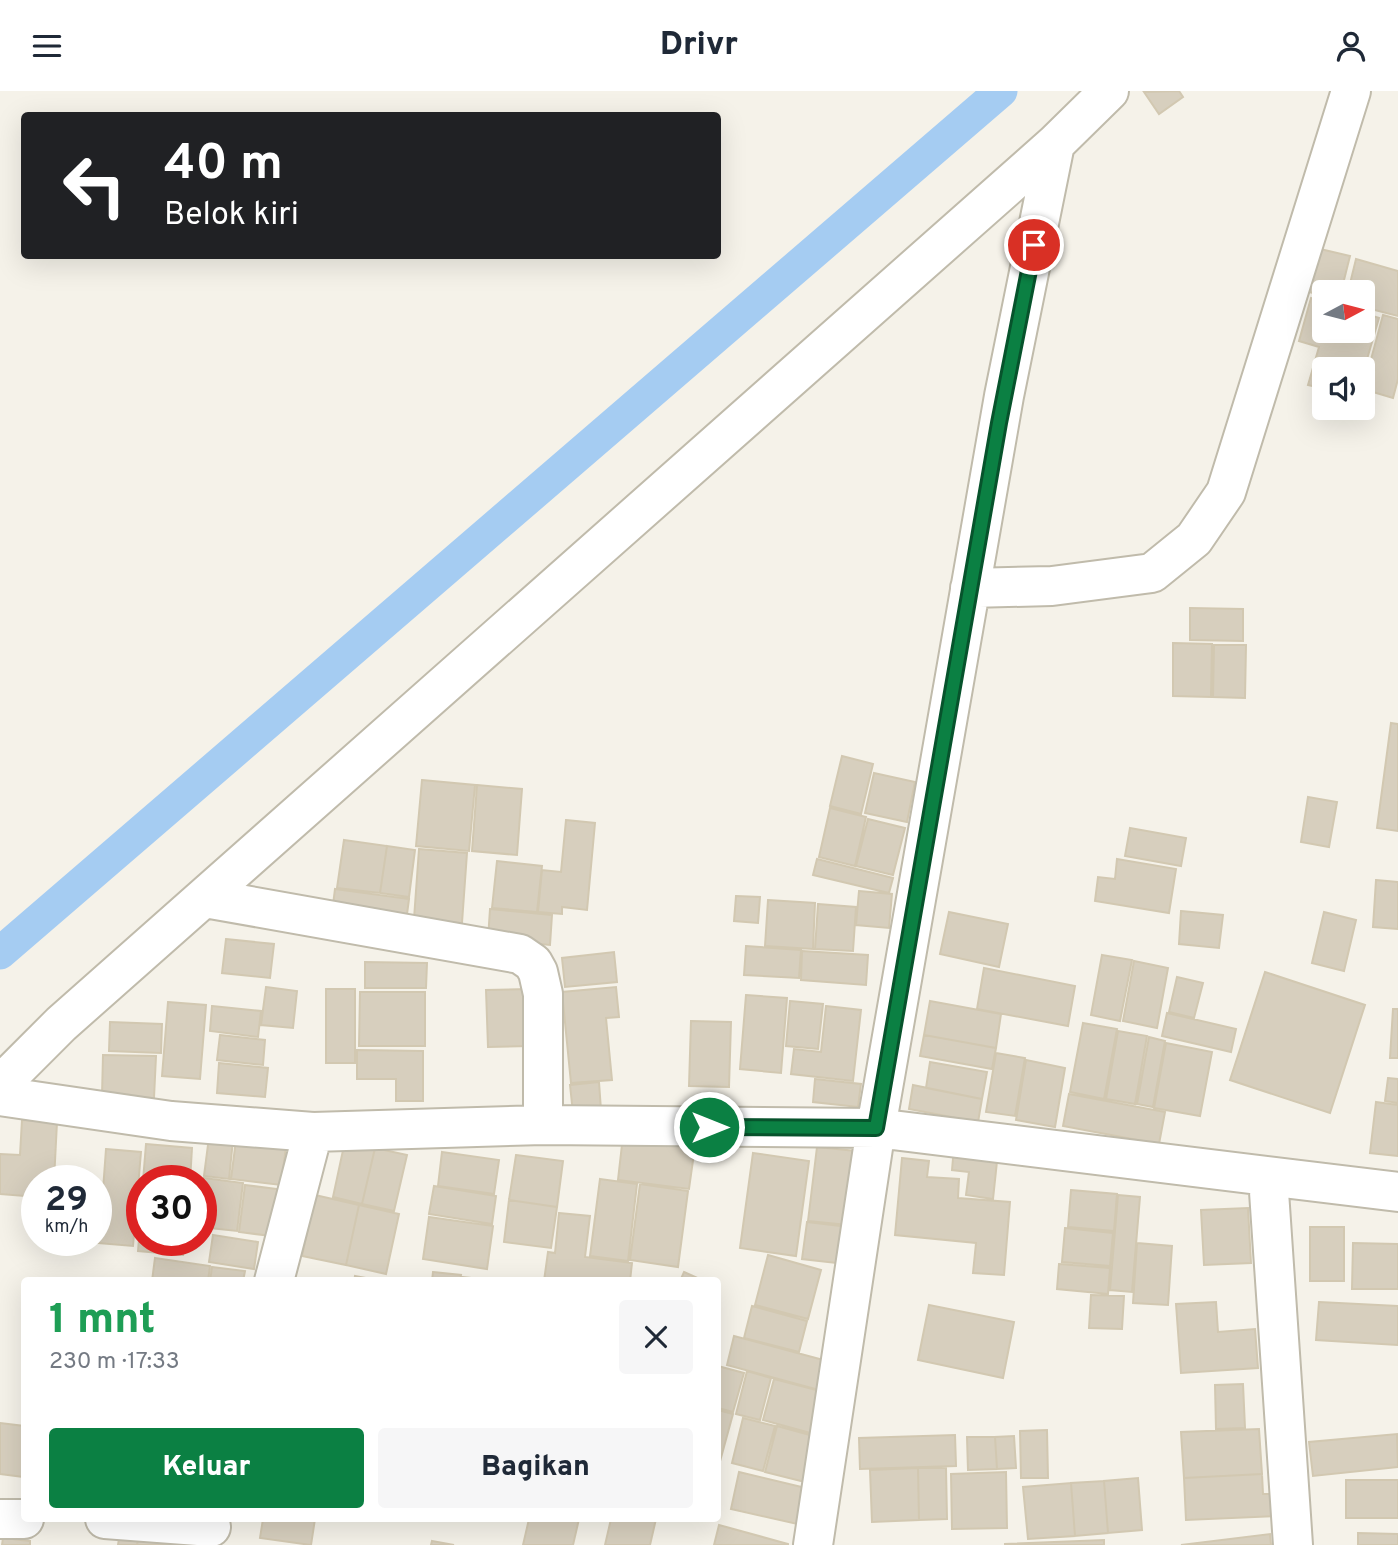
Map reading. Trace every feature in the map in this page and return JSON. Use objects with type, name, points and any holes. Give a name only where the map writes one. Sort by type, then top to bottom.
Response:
[{"type":"street","points":[[0,1085],[61,1024],[1055,144],[1109,91]]},
{"type":"street","points":[[970,588],[1052,586],[1152,572],[1194,539],[1226,492],[1351,91]]},
{"type":"street","points":[[813,1545],[876,1128],[1004,396],[1055,144]]},
{"type":"street","points":[[205,898],[520,954],[533,963],[543,994],[542,1125]]},
{"type":"street","points":[[0,1095],[171,1121],[313,1132],[542,1125],[876,1128],[1398,1192]]},
{"type":"street","points":[[275,1277],[313,1132]]},
{"type":"street","points":[[1268,1177],[1293,1545]]},
{"type":"street","points":[[0,1519],[21,1519]]},
{"type":"street","points":[[134,1522],[211,1530]]},
{"type":"building","points":[[1179,91],[1183,97],[1159,114],[1144,92]]},
{"type":"building","points":[[1316,248],[1350,256],[1344,280],[1312,280],[1312,293],[1305,291]]},
{"type":"building","points":[[1356,259],[1398,271],[1398,316],[1376,310],[1376,280],[1351,280]]},
{"type":"building","points":[[1311,298],[1312,343],[1372,343],[1368,357],[1316,357],[1319,347],[1299,341]]},
{"type":"building","points":[[1383,315],[1398,319],[1398,379],[1393,398],[1375,393],[1375,357],[1372,357]]},
{"type":"building","points":[[1190,608],[1243,609],[1243,641],[1190,640]]},
{"type":"building","points":[[1173,643],[1212,644],[1211,697],[1173,696]]},
{"type":"building","points":[[1214,645],[1246,645],[1245,698],[1213,697]]},
{"type":"building","points":[[1391,723],[1398,724],[1398,831],[1377,828]]},
{"type":"building","points":[[842,756],[873,764],[861,814],[830,806]]},
{"type":"building","points":[[874,773],[915,782],[907,822],[865,813]]},
{"type":"building","points":[[422,780],[475,785],[469,851],[416,846]]},
{"type":"building","points":[[477,785],[522,789],[517,855],[472,851]]},
{"type":"building","points":[[1308,797],[1337,802],[1329,847],[1301,842]]},
{"type":"building","points":[[830,808],[866,817],[855,866],[819,857]]},
{"type":"building","points":[[868,819],[905,828],[893,875],[856,866]]},
{"type":"building","points":[[566,820],[595,823],[587,910],[562,907],[562,914],[538,912],[542,870],[561,872]]},
{"type":"building","points":[[1130,828],[1186,838],[1181,866],[1125,856]]},
{"type":"building","points":[[344,840],[387,846],[380,893],[337,888]]},
{"type":"building","points":[[387,846],[415,850],[409,897],[380,893]]},
{"type":"building","points":[[419,849],[467,853],[462,923],[414,919]]},
{"type":"building","points":[[817,859],[893,878],[889,893],[813,875]]},
{"type":"building","points":[[1117,859],[1176,869],[1169,913],[1095,901],[1098,877],[1115,879]]},
{"type":"building","points":[[497,861],[542,866],[537,912],[492,908]]},
{"type":"building","points":[[1376,880],[1398,882],[1398,929],[1373,927]]},
{"type":"building","points":[[335,889],[409,899],[406,922],[332,913]]},
{"type":"building","points":[[859,891],[892,894],[889,928],[856,925]]},
{"type":"building","points":[[736,896],[760,897],[758,923],[734,921]]},
{"type":"building","points":[[768,900],[815,903],[813,949],[765,946]]},
{"type":"building","points":[[818,904],[856,907],[853,951],[815,949]]},
{"type":"building","points":[[490,909],[552,915],[550,945],[488,939]]},
{"type":"building","points":[[1181,911],[1223,915],[1219,948],[1179,944]]},
{"type":"building","points":[[949,912],[1008,924],[999,967],[940,954]]},
{"type":"building","points":[[1324,912],[1356,920],[1344,971],[1312,963]]},
{"type":"building","points":[[226,939],[274,944],[270,978],[222,973]]},
{"type":"building","points":[[746,946],[801,950],[799,978],[744,975]]},
{"type":"building","points":[[802,951],[868,955],[866,985],[801,980]]},
{"type":"building","points":[[614,952],[617,982],[565,987],[562,958]]},
{"type":"building","points":[[1102,955],[1132,960],[1120,1021],[1091,1015]]},
{"type":"building","points":[[1134,961],[1168,968],[1157,1028],[1123,1021]]},
{"type":"building","points":[[365,962],[427,963],[426,988],[365,988]]},
{"type":"building","points":[[984,968],[1075,986],[1068,1026],[977,1009]]},
{"type":"building","points":[[1265,972],[1365,1005],[1330,1113],[1230,1080]]},
{"type":"building","points":[[1177,977],[1203,983],[1194,1018],[1169,1012]]},
{"type":"building","points":[[266,987],[297,991],[293,1028],[261,1025]]},
{"type":"building","points":[[616,987],[619,1017],[606,1018],[612,1080],[571,1083],[562,992]]},
{"type":"building","points":[[326,989],[355,989],[355,1063],[326,1063]]},
{"type":"building","points":[[528,989],[530,1046],[488,1047],[486,990]]},
{"type":"building","points":[[360,992],[425,992],[425,1046],[359,1046]]},
{"type":"building","points":[[746,995],[787,998],[781,1073],[740,1069]]},
{"type":"building","points":[[790,1001],[823,1004],[818,1049],[786,1046]]},
{"type":"building","points":[[930,1001],[1001,1014],[996,1048],[924,1035]]},
{"type":"building","points":[[168,1002],[206,1005],[200,1079],[162,1076]]},
{"type":"building","points":[[212,1006],[261,1011],[258,1037],[210,1031]]},
{"type":"building","points":[[826,1006],[861,1010],[853,1081],[791,1074],[794,1049],[821,1052]]},
{"type":"building","points":[[1393,1009],[1398,1009],[1398,1058],[1390,1058]]},
{"type":"building","points":[[1167,1013],[1236,1029],[1231,1052],[1162,1036]]},
{"type":"building","points":[[691,1021],[731,1022],[729,1087],[689,1086]]},
{"type":"building","points":[[110,1022],[162,1024],[161,1053],[109,1051]]},
{"type":"building","points":[[1083,1023],[1117,1029],[1104,1099],[1070,1092]]},
{"type":"building","points":[[1118,1031],[1147,1036],[1135,1104],[1106,1099]]},
{"type":"building","points":[[220,1035],[265,1040],[263,1065],[217,1060]]},
{"type":"building","points":[[924,1035],[996,1048],[992,1069],[920,1056]]},
{"type":"building","points":[[1149,1037],[1165,1041],[1153,1107],[1137,1104]]},
{"type":"building","points":[[1166,1043],[1212,1052],[1200,1116],[1154,1108]]},
{"type":"building","points":[[357,1050],[423,1051],[423,1101],[396,1101],[396,1079],[357,1079]]},
{"type":"building","points":[[996,1053],[1025,1058],[1015,1116],[986,1112]]},
{"type":"building","points":[[103,1055],[156,1056],[154,1098],[102,1096]]},
{"type":"building","points":[[1026,1060],[1065,1068],[1055,1127],[1016,1120]]},
{"type":"building","points":[[930,1062],[987,1072],[982,1099],[926,1088]]},
{"type":"building","points":[[219,1063],[268,1068],[265,1097],[217,1093]]},
{"type":"building","points":[[1388,1078],[1398,1079],[1398,1103],[1385,1101]]},
{"type":"building","points":[[815,1079],[861,1084],[858,1107],[813,1102]]},
{"type":"building","points":[[599,1082],[601,1110],[573,1113],[570,1085]]},
{"type":"building","points":[[913,1085],[982,1099],[978,1122],[909,1109]]},
{"type":"building","points":[[1069,1094],[1165,1112],[1159,1144],[1063,1126]]},
{"type":"building","points":[[1376,1102],[1398,1105],[1398,1156],[1370,1153]]},
{"type":"building","points":[[22,1120],[57,1122],[55,1165],[21,1165],[21,1196],[0,1194],[0,1154],[20,1155]]},
{"type":"building","points":[[623,1136],[695,1146],[689,1189],[618,1180]]},
{"type":"building","points":[[209,1137],[233,1140],[229,1179],[217,1178],[217,1165],[205,1165]]},
{"type":"building","points":[[236,1140],[286,1147],[281,1185],[231,1179]]},
{"type":"building","points":[[345,1141],[375,1148],[362,1204],[333,1197]]},
{"type":"building","points":[[146,1144],[192,1148],[191,1165],[144,1165]]},
{"type":"building","points":[[817,1147],[856,1151],[848,1225],[808,1221]]},
{"type":"building","points":[[954,1147],[998,1152],[993,1199],[966,1195],[969,1172],[952,1170]]},
{"type":"building","points":[[375,1148],[407,1155],[394,1211],[362,1204]]},
{"type":"building","points":[[106,1149],[141,1152],[140,1165],[126,1165],[126,1245],[112,1244],[112,1165],[105,1165]]},
{"type":"building","points":[[442,1152],[499,1160],[494,1194],[438,1186]]},
{"type":"building","points":[[753,1153],[809,1161],[796,1256],[740,1248]]},
{"type":"building","points":[[516,1155],[563,1161],[557,1207],[509,1200]]},
{"type":"building","points":[[902,1158],[929,1161],[927,1177],[959,1179],[958,1198],[1010,1202],[1004,1275],[973,1273],[976,1243],[895,1235]]},
{"type":"building","points":[[600,1179],[637,1184],[628,1261],[590,1256]]},
{"type":"building","points":[[217,1180],[243,1183],[237,1231],[217,1229]]},
{"type":"building","points":[[640,1184],[688,1191],[678,1267],[630,1260]]},
{"type":"building","points":[[245,1185],[285,1190],[279,1237],[239,1232]]},
{"type":"building","points":[[434,1186],[496,1196],[492,1224],[429,1214]]},
{"type":"building","points":[[1071,1190],[1117,1194],[1114,1231],[1068,1227]]},
{"type":"building","points":[[315,1195],[359,1205],[346,1265],[302,1256]]},
{"type":"building","points":[[1118,1195],[1140,1197],[1132,1292],[1110,1290]]},
{"type":"building","points":[[509,1200],[557,1207],[551,1248],[504,1242]]},
{"type":"building","points":[[359,1205],[399,1214],[386,1274],[346,1265]]},
{"type":"building","points":[[1248,1208],[1251,1263],[1204,1265],[1201,1210]]},
{"type":"building","points":[[559,1213],[590,1216],[585,1257],[632,1263],[630,1277],[545,1277],[548,1252],[555,1253]]},
{"type":"building","points":[[429,1217],[493,1226],[487,1269],[423,1259]]},
{"type":"building","points":[[807,1222],[849,1227],[845,1264],[802,1259]]},
{"type":"building","points":[[1310,1227],[1344,1227],[1344,1281],[1310,1281]]},
{"type":"building","points":[[1065,1228],[1113,1233],[1110,1266],[1062,1262]]},
{"type":"building","points":[[217,1236],[258,1242],[254,1269],[209,1262],[210,1256],[217,1256]]},
{"type":"building","points":[[1137,1243],[1172,1246],[1168,1305],[1133,1303]]},
{"type":"building","points":[[1353,1243],[1398,1244],[1398,1289],[1352,1289]]},
{"type":"building","points":[[768,1255],[821,1270],[808,1319],[755,1305]]},
{"type":"building","points":[[155,1258],[210,1266],[209,1277],[153,1277]]},
{"type":"building","points":[[1059,1264],[1110,1268],[1108,1294],[1057,1289]]},
{"type":"building","points":[[212,1267],[245,1271],[244,1277],[211,1277]]},
{"type":"building","points":[[433,1272],[461,1275],[461,1277],[432,1277]]},
{"type":"building","points":[[684,1272],[695,1277],[682,1277]]},
{"type":"building","points":[[1091,1295],[1124,1296],[1122,1329],[1089,1328]]},
{"type":"building","points":[[1216,1302],[1218,1332],[1255,1329],[1258,1368],[1181,1373],[1176,1304]]},
{"type":"building","points":[[1319,1302],[1398,1306],[1398,1345],[1316,1340]]},
{"type":"building","points":[[929,1305],[1014,1322],[1003,1378],[918,1360]]},
{"type":"building","points":[[752,1306],[807,1321],[799,1352],[744,1338]]},
{"type":"building","points":[[734,1336],[827,1361],[819,1390],[727,1365]]},
{"type":"building","points":[[721,1367],[744,1373],[733,1412],[721,1409]]},
{"type":"building","points":[[747,1371],[771,1378],[760,1420],[736,1414]]},
{"type":"building","points":[[774,1379],[824,1392],[814,1434],[763,1420]]},
{"type":"building","points":[[1243,1384],[1245,1428],[1216,1429],[1215,1385]]},
{"type":"building","points":[[721,1411],[733,1414],[721,1458]]},
{"type":"building","points":[[743,1418],[775,1426],[763,1471],[732,1463]]},
{"type":"building","points":[[0,1423],[21,1426],[21,1477],[0,1474]]},
{"type":"building","points":[[777,1426],[821,1438],[809,1483],[765,1472]]},
{"type":"building","points":[[1259,1429],[1262,1474],[1184,1478],[1181,1432]]},
{"type":"building","points":[[1047,1430],[1048,1478],[1021,1478],[1020,1431]]},
{"type":"building","points":[[1397,1434],[1398,1467],[1313,1476],[1309,1442]]},
{"type":"building","points":[[955,1435],[956,1466],[860,1469],[859,1438]]},
{"type":"building","points":[[1014,1436],[1016,1468],[997,1469],[995,1437]]},
{"type":"building","points":[[967,1437],[995,1437],[997,1469],[968,1470]]},
{"type":"building","points":[[918,1468],[919,1520],[872,1522],[870,1470]]},
{"type":"building","points":[[918,1468],[946,1468],[947,1519],[919,1520]]},
{"type":"building","points":[[739,1472],[810,1489],[802,1525],[731,1509]]},
{"type":"building","points":[[1006,1472],[1007,1528],[952,1529],[951,1474]]},
{"type":"building","points":[[1262,1474],[1263,1494],[1273,1494],[1275,1516],[1186,1520],[1184,1478]]},
{"type":"building","points":[[1138,1478],[1142,1530],[1108,1533],[1104,1481]]},
{"type":"building","points":[[1346,1480],[1398,1480],[1398,1518],[1346,1518]]},
{"type":"building","points":[[1104,1481],[1108,1533],[1075,1536],[1071,1483]]},
{"type":"building","points":[[1071,1483],[1075,1536],[1028,1539],[1023,1487]]},
{"type":"building","points":[[263,1522],[315,1522],[311,1545],[260,1538]]},
{"type":"building","points":[[528,1522],[578,1522],[573,1545],[523,1545]]},
{"type":"building","points":[[610,1522],[655,1522],[650,1545],[605,1545]]},
{"type":"building","points":[[719,1525],[788,1544],[788,1545],[714,1545]]},
{"type":"building","points":[[120,1532],[139,1534],[137,1545],[118,1545]]},
{"type":"building","points":[[1358,1533],[1398,1534],[1398,1545],[1358,1545]]},
{"type":"building","points":[[139,1534],[185,1542],[185,1545],[137,1545]]},
{"type":"building","points":[[1270,1534],[1271,1545],[1181,1545]]},
{"type":"building","points":[[3,1538],[30,1541],[30,1545],[2,1545]]},
{"type":"building","points":[[1104,1540],[1104,1545],[1005,1545],[1005,1544]]},
{"type":"building","points":[[432,1541],[454,1545],[431,1545]]},
{"type":"waterway","points":[[0,953],[1001,91]]},
{"type":"route","points":[[709,1127],[876,1128],[999,423],[1034,245]]}]
